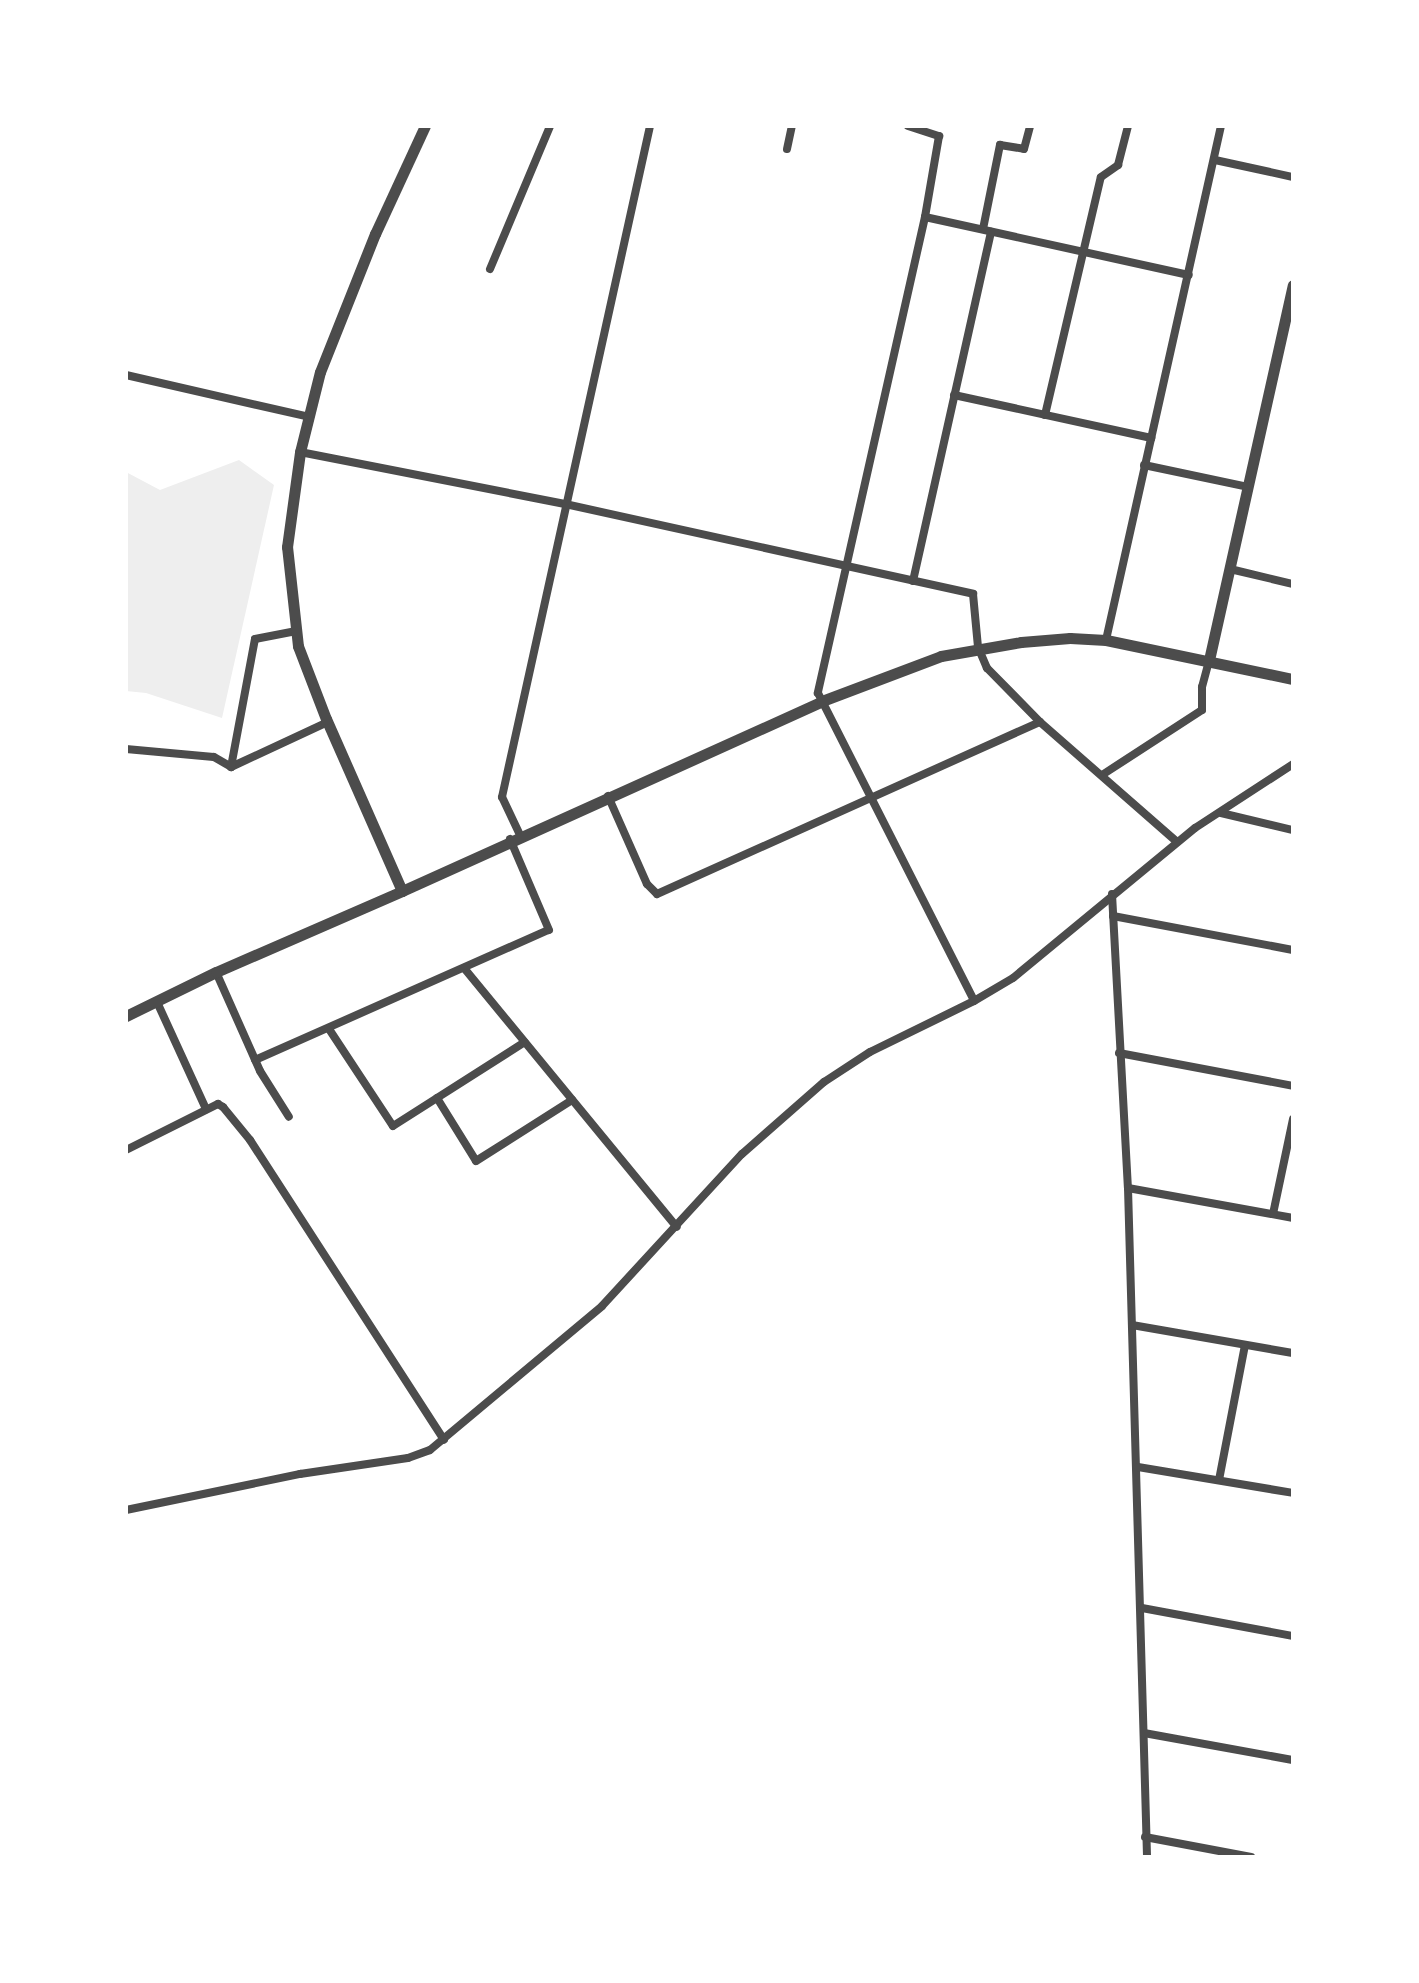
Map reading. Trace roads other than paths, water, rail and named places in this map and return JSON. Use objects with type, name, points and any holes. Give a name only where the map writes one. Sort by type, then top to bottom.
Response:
[{"type":"street","points":[[402,891],[298,646],[287,547],[300,452],[320,372],[375,234],[425,126]]},
{"type":"street","points":[[490,269],[550,126]]},
{"type":"street","points":[[255,1060],[549,930],[502,797],[650,126]]},
{"type":"street","points":[[787,149],[792,126]]},
{"type":"street","points":[[908,126],[929,128],[939,136],[925,217],[818,693],[974,1001]]},
{"type":"street","points":[[913,581],[987,231],[1000,145],[1024,149],[1030,126]]},
{"type":"street","points":[[1045,415],[1101,177],[1118,165],[1128,126]]},
{"type":"street","points":[[1106,640],[1215,160],[1219,126]]},
{"type":"street","points":[[1215,160],[1293,177]]},
{"type":"street","points":[[925,217],[1189,275]]},
{"type":"street","points":[[1102,775],[1202,710],[1202,687],[1289,322],[1293,285]]},
{"type":"street","points":[[126,375],[309,417]]},
{"type":"street","points":[[954,395],[1151,438]]},
{"type":"street","points":[[300,452],[565,504],[973,594],[978,647],[987,668],[1040,722],[1177,842]]},
{"type":"street","points":[[1144,465],[1248,487]]},
{"type":"street","points":[[1230,569],[1293,584]]},
{"type":"street","points":[[231,767],[255,639],[296,631]]},
{"type":"street","points":[[126,1016],[216,972],[822,701],[888,673],[978,647],[1070,638],[1106,640],[1293,679]]},
{"type":"street","points":[[231,767],[328,722]]},
{"type":"street","points":[[608,796],[647,884],[657,894],[1040,722]]},
{"type":"street","points":[[126,749],[214,757],[231,767]]},
{"type":"street","points":[[126,1508],[300,1474],[408,1458],[430,1450],[602,1306],[742,1154],[824,1082],[915,1027],[974,1001],[1013,978],[1177,842],[1293,764]]},
{"type":"street","points":[[1221,813],[1293,830]]},
{"type":"street","points":[[1112,894],[1128,1188],[1147,1857]]},
{"type":"street","points":[[1113,916],[1293,950]]},
{"type":"street","points":[[464,968],[677,1227]]},
{"type":"street","points":[[216,972],[255,1060],[289,1117]]},
{"type":"street","points":[[157,1002],[206,1109]]},
{"type":"street","points":[[329,1029],[393,1126],[525,1042]]},
{"type":"street","points":[[1119,1053],[1293,1086]]},
{"type":"street","points":[[437,1098],[476,1161],[572,1100]]},
{"type":"street","points":[[126,1150],[206,1109],[218,1104],[223,1107],[250,1140],[444,1440]]},
{"type":"street","points":[[1273,1214],[1293,1119]]},
{"type":"street","points":[[1128,1188],[1293,1218]]},
{"type":"street","points":[[1132,1325],[1293,1353]]},
{"type":"street","points":[[1219,1480],[1245,1345]]},
{"type":"street","points":[[1138,1467],[1293,1493]]},
{"type":"street","points":[[1142,1608],[1293,1636]]},
{"type":"street","points":[[1144,1733],[1293,1760]]},
{"type":"street","points":[[1145,1837],[1251,1857]]}]
